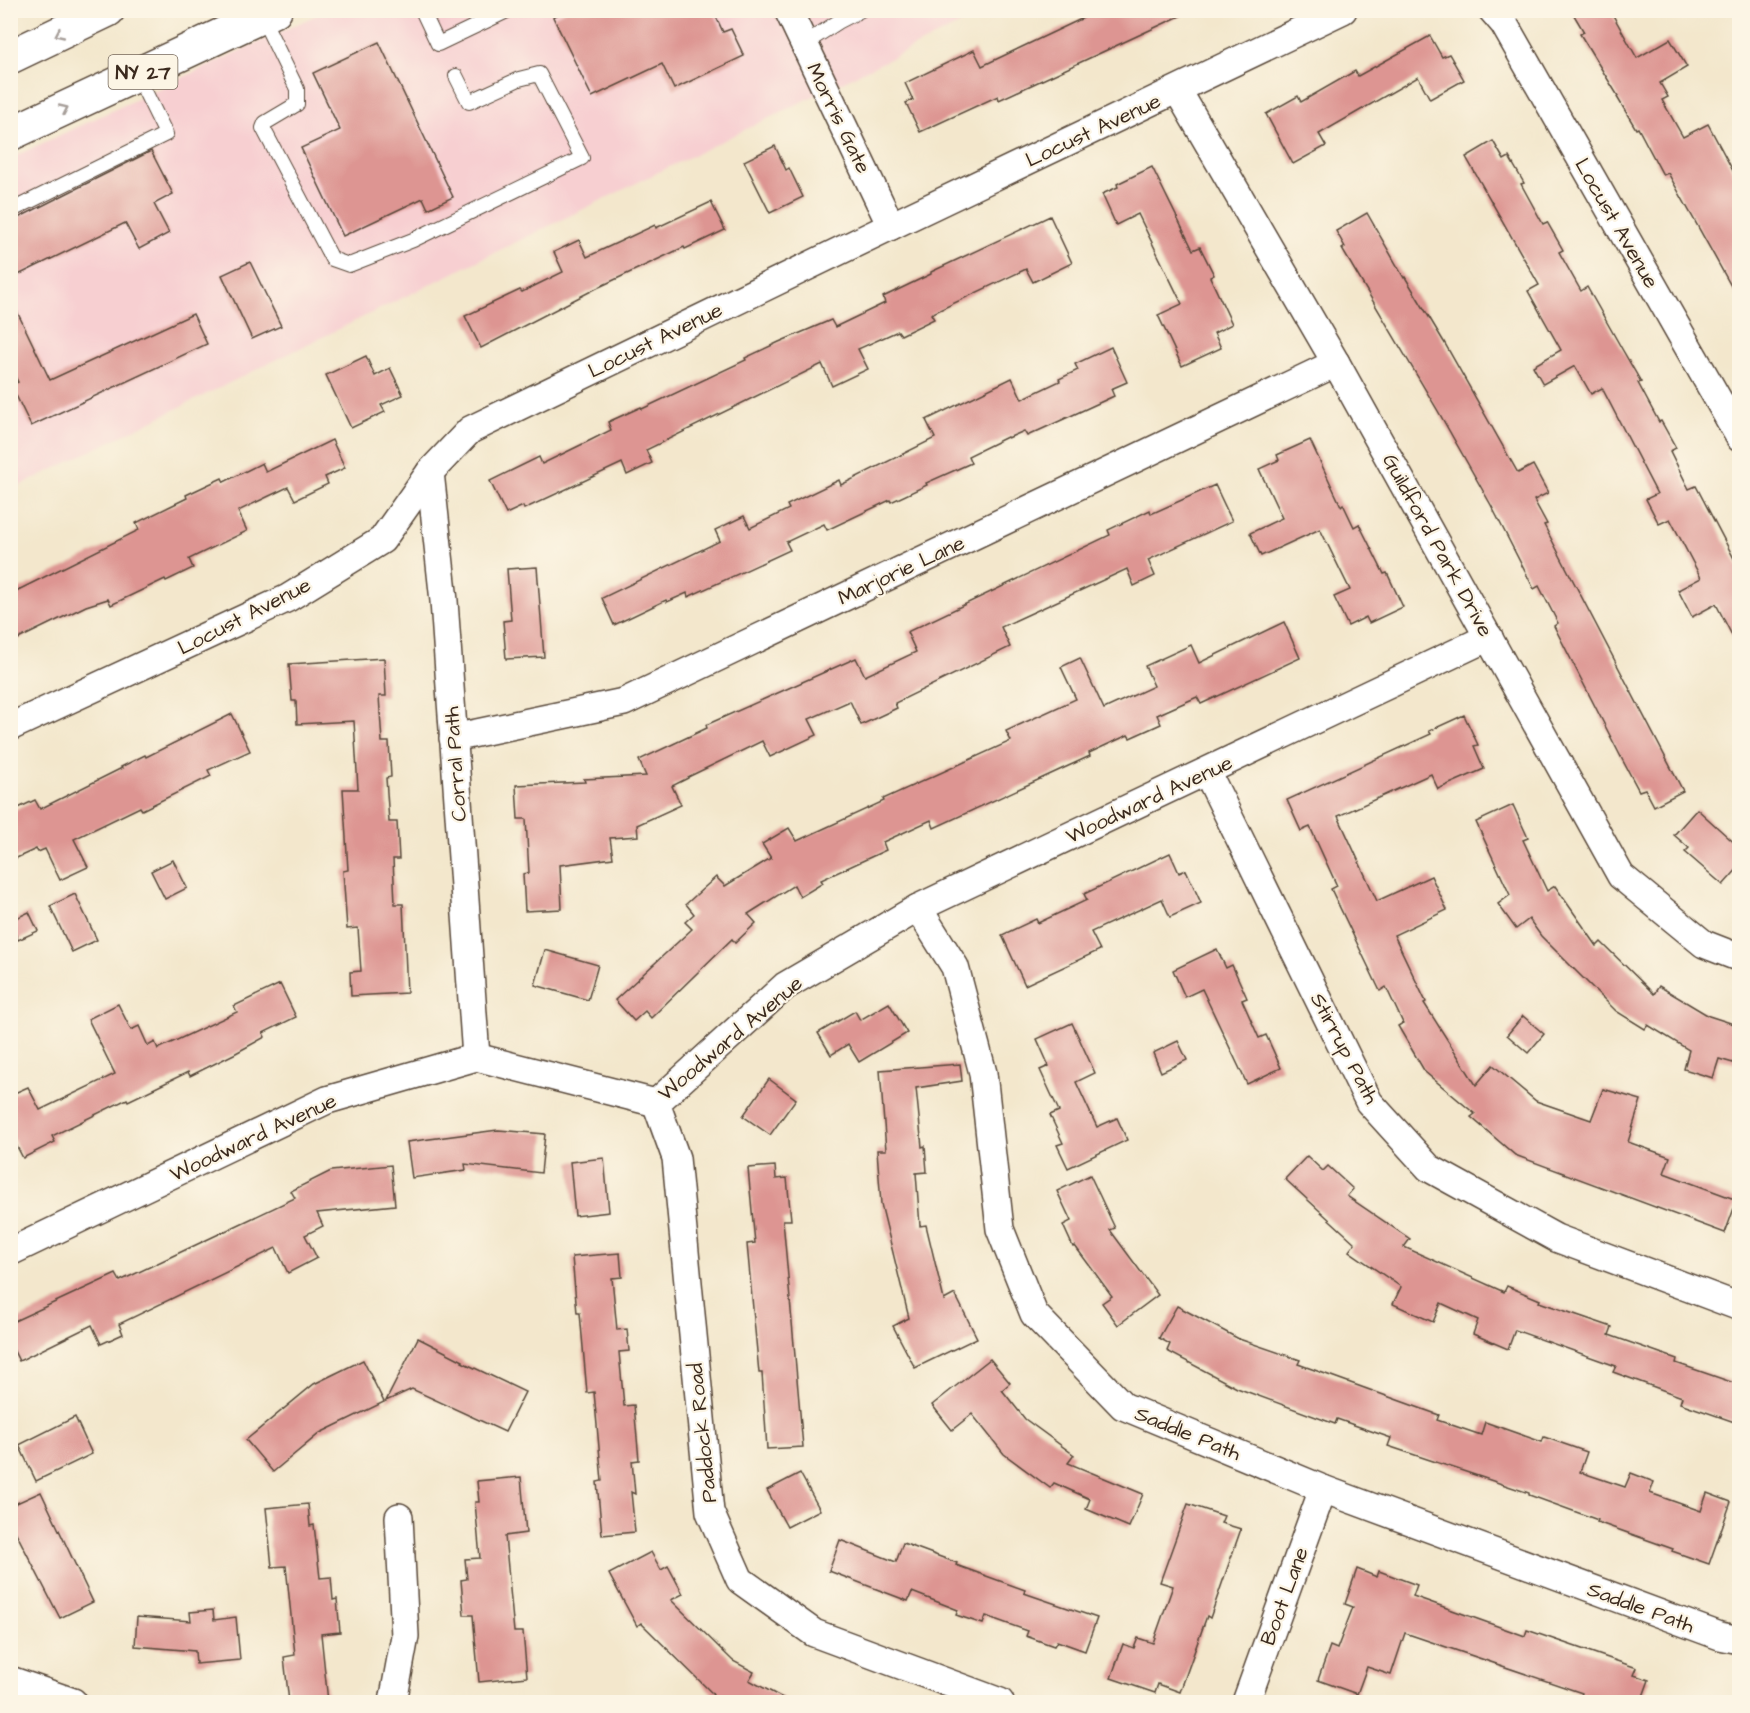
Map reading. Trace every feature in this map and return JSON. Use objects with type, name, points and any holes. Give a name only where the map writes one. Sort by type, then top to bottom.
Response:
[{"type":"highway","points":[[10,57],[108,10]]},
{"type":"highway","name":"NY 27","points":[[10,134],[268,14]]},
{"type":"street","name":"Morris Gate","points":[[788,10],[891,226]]},
{"type":"street","name":"Locust Avenue","points":[[10,728],[288,598],[382,540],[430,472],[470,430],[1343,10]]},
{"type":"street","name":"Locust Avenue","points":[[1492,10],[1504,24],[1740,438]]},
{"type":"street","name":"Guildford Park Drive","points":[[1178,91],[1336,363],[1621,876],[1704,944],[1740,958]]},
{"type":"street","name":"Marjorie Lane","points":[[453,738],[624,702],[1336,363]]},
{"type":"street","name":"Corral Path","points":[[430,472],[444,601],[476,1057]]},
{"type":"street","name":"Woodward Avenue","points":[[10,1252],[327,1101],[476,1057],[657,1103],[784,986],[918,908],[1489,637]]},
{"type":"street","name":"Stirrup Path","points":[[1207,772],[1369,1102],[1429,1168],[1556,1238],[1740,1307]]},
{"type":"street","name":"Saddle Path","points":[[918,908],[955,967],[983,1073],[1000,1229],[1034,1314],[1124,1406],[1323,1489],[1720,1636],[1740,1640]]},
{"type":"street","name":"Paddock Road","points":[[657,1103],[676,1158],[710,1512],[740,1580],[814,1633],[1000,1702]]},
{"type":"street","name":"Boot Lane","points":[[1246,1702],[1323,1489]]},
{"type":"street","points":[[393,1702],[405,1636],[399,1517]]},
{"type":"street","points":[[10,1680],[73,1702]]},
{"type":"lane","points":[[422,10],[438,44],[509,10]]},
{"type":"lane","points":[[804,44],[861,10]]},
{"type":"lane","points":[[268,14],[297,89],[297,104],[265,123],[263,128],[332,259],[349,266],[413,240],[582,158],[539,74],[519,79],[469,102],[456,76]]},
{"type":"lane","points":[[10,211],[166,134],[137,75]]},
{"type":"shaded area","points":[[325,11],[987,11],[11,490],[11,158]]},
{"type":"building","points":[[566,10],[713,10],[723,32],[731,29],[744,56],[674,89],[662,64],[592,97],[553,17]]},
{"type":"building","points":[[1100,10],[1193,10],[999,100],[998,96],[920,132],[906,103],[913,100],[905,83],[974,50],[982,66]]},
{"type":"building","points":[[1571,10],[1610,10],[1637,58],[1670,39],[1687,67],[1660,83],[1668,97],[1662,100],[1683,137],[1708,124],[1740,184],[1740,302],[1668,173],[1663,175],[1638,128],[1636,129],[1580,34],[1584,32]]},
{"type":"building","points":[[1430,36],[1442,57],[1449,54],[1464,80],[1430,99],[1418,77],[1319,134],[1326,146],[1293,164],[1266,114],[1298,96],[1301,102],[1355,71],[1358,76]]},
{"type":"building","points":[[379,42],[453,197],[428,209],[423,198],[343,236],[301,148],[340,130],[313,73]]},
{"type":"building","points":[[1493,141],[1504,160],[1509,157],[1543,224],[1547,222],[1563,250],[1559,252],[1581,291],[1587,287],[1641,382],[1638,383],[1659,422],[1661,421],[1676,448],[1670,451],[1689,489],[1696,486],[1740,570],[1740,651],[1716,604],[1692,617],[1678,590],[1701,578],[1670,519],[1659,524],[1646,499],[1657,494],[1602,388],[1591,394],[1575,366],[1543,384],[1533,366],[1561,350],[1528,291],[1539,285],[1466,157]]},
{"type":"building","points":[[775,146],[786,170],[789,168],[803,197],[770,213],[744,161]]},
{"type":"building","points":[[151,151],[173,194],[154,204],[169,233],[139,249],[125,223],[10,279],[10,222]]},
{"type":"building","points":[[1152,167],[1193,250],[1200,247],[1214,275],[1210,277],[1232,324],[1214,333],[1221,348],[1182,366],[1158,315],[1182,304],[1138,214],[1116,225],[1102,194]]},
{"type":"building","points":[[711,202],[725,230],[597,288],[481,348],[465,316],[563,272],[554,252],[579,240],[587,257]]},
{"type":"building","points":[[1367,213],[1518,473],[1533,465],[1548,493],[1534,500],[1547,524],[1544,525],[1683,791],[1654,806],[1645,789],[1639,791],[1623,761],[1554,626],[1558,623],[1539,586],[1534,589],[1491,505],[1438,411],[1342,249],[1345,247],[1336,231]]},
{"type":"building","points":[[1050,216],[1072,263],[1033,282],[1026,269],[931,314],[934,319],[901,335],[898,331],[858,349],[868,369],[832,386],[822,364],[646,450],[652,463],[627,475],[622,463],[524,509],[523,506],[506,514],[490,481],[539,457],[542,464],[611,430],[608,422],[641,407],[642,409],[779,342],[831,320],[835,327],[885,303],[883,297],[931,272]]},
{"type":"building","points":[[250,262],[281,326],[252,339],[222,275]]},
{"type":"building","points":[[10,297],[50,380],[193,314],[207,344],[31,426],[11,385],[18,382],[10,366]]},
{"type":"building","points":[[1111,347],[1127,382],[1111,389],[1114,396],[1027,436],[1024,431],[1007,437],[968,456],[971,463],[926,483],[927,485],[827,530],[824,524],[786,542],[790,550],[688,597],[687,593],[667,602],[666,600],[614,625],[602,598],[720,541],[715,530],[744,516],[750,528],[789,509],[787,505],[839,480],[841,485],[935,438],[926,420],[1012,378],[1022,399],[1060,381],[1059,379],[1078,370],[1075,364]]},
{"type":"building","points":[[366,356],[375,376],[390,368],[403,395],[381,405],[385,412],[351,428],[326,375]]},
{"type":"building","points":[[332,440],[345,468],[325,477],[328,484],[295,500],[288,487],[238,511],[247,531],[189,559],[193,568],[111,605],[108,599],[86,606],[10,643],[10,594],[139,530],[136,523],[187,498],[186,495],[222,478],[224,482],[262,463],[266,472]]},
{"type":"building","points":[[1310,440],[1341,506],[1343,504],[1354,527],[1359,524],[1403,607],[1369,623],[1366,617],[1348,626],[1334,597],[1350,590],[1320,529],[1261,556],[1250,533],[1282,518],[1259,469],[1279,460],[1277,455]]},
{"type":"building","points":[[1215,485],[1232,521],[1148,560],[1155,576],[1134,586],[1127,569],[1001,627],[1010,647],[895,703],[897,708],[861,725],[850,701],[809,719],[817,735],[770,757],[762,741],[688,777],[672,786],[681,805],[637,825],[638,836],[610,838],[613,858],[560,865],[562,909],[525,911],[523,874],[529,873],[526,819],[518,819],[516,785],[646,776],[639,760],[707,728],[706,725],[856,658],[865,676],[916,652],[907,632],[1110,535],[1108,530],[1150,510],[1151,514]]},
{"type":"building","points":[[537,567],[544,657],[506,659],[503,621],[511,620],[507,569]]},
{"type":"building","points":[[1284,622],[1300,658],[1201,704],[1197,697],[1157,715],[1161,724],[1130,738],[1128,735],[1089,753],[1090,756],[934,828],[931,820],[883,842],[886,850],[821,880],[823,883],[800,897],[794,885],[748,914],[756,923],[735,943],[732,939],[651,1018],[645,1011],[634,1021],[615,1000],[692,929],[685,922],[694,914],[686,904],[716,877],[725,886],[771,858],[762,844],[789,828],[797,841],[1011,741],[1006,731],[1076,699],[1061,667],[1080,658],[1104,709],[1154,686],[1145,666],[1191,645],[1199,663]]},
{"type":"building","points":[[384,658],[386,696],[379,696],[382,742],[389,742],[391,777],[386,778],[389,822],[397,822],[399,859],[393,859],[395,904],[403,904],[407,993],[351,996],[350,972],[361,971],[358,928],[347,929],[343,871],[348,870],[343,789],[358,789],[354,721],[297,724],[296,701],[292,701],[289,664]]},
{"type":"building","points":[[232,714],[250,751],[208,770],[211,776],[142,810],[140,807],[74,839],[88,867],[60,880],[45,849],[38,852],[36,849],[10,861],[10,812],[35,800],[40,809],[145,755],[146,757]]},
{"type":"building","points":[[1464,715],[1478,745],[1474,746],[1484,769],[1438,789],[1431,774],[1338,816],[1377,901],[1431,876],[1447,910],[1394,935],[1426,1002],[1424,1003],[1476,1085],[1493,1065],[1536,1101],[1591,1120],[1603,1089],[1641,1100],[1628,1142],[1670,1157],[1664,1173],[1737,1200],[1725,1233],[1515,1155],[1471,1117],[1475,1114],[1425,1072],[1398,1026],[1403,1023],[1386,987],[1380,991],[1331,889],[1337,886],[1310,827],[1301,831],[1287,800],[1431,734],[1429,731]]},
{"type":"building","points":[[1513,805],[1528,838],[1523,840],[1547,891],[1555,886],[1597,946],[1601,942],[1654,994],[1659,986],[1709,1016],[1740,1026],[1740,1065],[1719,1059],[1713,1078],[1684,1069],[1689,1050],[1648,1025],[1645,1029],[1616,1011],[1541,936],[1529,919],[1516,929],[1498,904],[1510,895],[1476,822]]},
{"type":"building","points":[[1697,809],[1740,848],[1740,866],[1723,885],[1685,852],[1689,848],[1674,835]]},
{"type":"building","points":[[1170,853],[1179,873],[1186,870],[1201,903],[1170,917],[1162,899],[1091,932],[1100,950],[1025,985],[1002,935],[1036,919],[1038,923],[1087,900],[1084,894]]},
{"type":"building","points":[[173,860],[187,888],[165,899],[151,871]]},
{"type":"building","points":[[75,894],[97,940],[72,952],[50,906]]},
{"type":"building","points":[[29,912],[38,931],[18,940],[10,921]]},
{"type":"building","points":[[1217,949],[1226,968],[1232,965],[1247,998],[1242,1000],[1259,1038],[1266,1035],[1281,1068],[1247,1084],[1202,989],[1185,997],[1173,970]]},
{"type":"building","points":[[545,950],[598,965],[588,1000],[535,985]]},
{"type":"building","points":[[280,984],[296,1017],[263,1033],[265,1037],[190,1076],[188,1072],[52,1136],[55,1142],[23,1158],[10,1133],[10,1095],[28,1087],[40,1110],[115,1074],[88,1019],[118,1004],[131,1030],[139,1026],[148,1046],[155,1042],[158,1049],[237,1012],[234,1006]]},
{"type":"building","points":[[889,1003],[907,1033],[859,1062],[848,1044],[831,1055],[818,1033],[855,1011],[860,1020]]},
{"type":"building","points":[[1523,1016],[1544,1034],[1528,1053],[1507,1035]]},
{"type":"building","points":[[1072,1023],[1095,1073],[1076,1082],[1097,1127],[1117,1118],[1127,1140],[1068,1168],[1057,1145],[1063,1143],[1050,1115],[1059,1111],[1040,1070],[1049,1066],[1037,1039]]},
{"type":"building","points":[[1178,1041],[1187,1060],[1161,1072],[1153,1053]]},
{"type":"building","points":[[960,1064],[962,1081],[916,1088],[927,1172],[916,1173],[920,1226],[926,1225],[944,1300],[955,1294],[977,1338],[915,1368],[893,1326],[909,1318],[881,1204],[877,1150],[886,1150],[880,1070]]},
{"type":"building","points":[[769,1079],[796,1099],[770,1135],[743,1116]]},
{"type":"building","points":[[498,1130],[545,1134],[541,1173],[465,1164],[466,1170],[412,1178],[407,1142]]},
{"type":"building","points":[[1307,1156],[1323,1171],[1328,1166],[1353,1189],[1347,1196],[1410,1239],[1404,1247],[1504,1292],[1507,1286],[1540,1300],[1539,1302],[1612,1327],[1609,1335],[1677,1359],[1676,1363],[1740,1385],[1740,1424],[1680,1403],[1682,1397],[1613,1372],[1616,1366],[1515,1330],[1508,1349],[1473,1334],[1478,1320],[1441,1303],[1433,1322],[1393,1304],[1401,1287],[1349,1251],[1355,1243],[1285,1179]]},
{"type":"building","points":[[604,1158],[609,1212],[575,1216],[570,1162]]},
{"type":"building","points":[[391,1165],[395,1205],[317,1213],[323,1226],[305,1235],[317,1258],[288,1273],[276,1248],[119,1324],[123,1334],[101,1344],[92,1325],[19,1361],[10,1343],[10,1323],[116,1274],[120,1281],[295,1198],[291,1191],[331,1171]]},
{"type":"building","points":[[775,1166],[776,1179],[787,1178],[791,1220],[783,1220],[803,1447],[767,1449],[762,1373],[759,1373],[747,1244],[755,1243],[748,1168]]},
{"type":"building","points":[[1090,1175],[1115,1228],[1110,1230],[1158,1295],[1118,1325],[1102,1303],[1112,1296],[1075,1246],[1073,1247],[1063,1225],[1071,1221],[1057,1191]]},
{"type":"building","points":[[620,1253],[622,1277],[612,1278],[617,1330],[627,1329],[629,1351],[619,1352],[624,1406],[634,1405],[639,1460],[632,1461],[635,1494],[631,1492],[635,1532],[602,1535],[597,1482],[602,1481],[594,1392],[587,1393],[580,1313],[577,1313],[572,1257]]},
{"type":"building","points":[[1177,1306],[1239,1339],[1300,1360],[1298,1364],[1439,1415],[1437,1420],[1481,1435],[1485,1422],[1542,1442],[1544,1437],[1587,1452],[1580,1472],[1625,1487],[1631,1473],[1654,1482],[1650,1493],[1701,1511],[1707,1493],[1731,1502],[1709,1564],[1597,1522],[1598,1520],[1529,1495],[1529,1493],[1388,1446],[1391,1438],[1337,1419],[1335,1424],[1237,1388],[1167,1351],[1170,1344],[1159,1338]]},
{"type":"building","points":[[418,1338],[525,1392],[505,1432],[412,1389],[386,1401]]},
{"type":"building","points":[[990,1359],[1010,1383],[1002,1390],[1025,1419],[1074,1455],[1068,1463],[1143,1494],[1129,1527],[1086,1509],[1090,1499],[1054,1483],[1050,1488],[1004,1454],[972,1414],[952,1430],[932,1405]]},
{"type":"building","points":[[363,1360],[384,1402],[320,1433],[273,1472],[246,1440],[314,1384]]},
{"type":"building","points":[[75,1417],[92,1454],[36,1481],[19,1445]]},
{"type":"building","points":[[800,1473],[820,1510],[787,1527],[767,1490]]},
{"type":"building","points":[[521,1477],[526,1533],[505,1536],[514,1632],[523,1632],[527,1677],[479,1682],[473,1615],[464,1615],[461,1580],[467,1579],[465,1559],[480,1558],[475,1502],[479,1502],[477,1481]]},
{"type":"building","points":[[41,1492],[93,1602],[60,1618],[10,1521],[10,1506]]},
{"type":"building","points":[[308,1504],[310,1526],[314,1525],[320,1578],[331,1577],[333,1600],[337,1599],[340,1632],[321,1634],[328,1702],[289,1702],[284,1657],[295,1655],[286,1566],[272,1567],[266,1508]]},
{"type":"building","points":[[1188,1504],[1224,1516],[1221,1523],[1241,1529],[1210,1618],[1207,1616],[1180,1692],[1158,1684],[1155,1693],[1111,1678],[1123,1644],[1134,1648],[1138,1638],[1153,1643],[1173,1586],[1160,1582]]},
{"type":"building","points":[[840,1540],[896,1562],[903,1543],[1025,1590],[1024,1593],[1097,1618],[1085,1651],[1057,1641],[1054,1646],[1026,1636],[1028,1631],[986,1616],[983,1624],[956,1615],[958,1610],[912,1592],[908,1601],[829,1571]]},
{"type":"building","points":[[651,1552],[661,1570],[668,1566],[683,1594],[671,1600],[733,1661],[754,1672],[749,1680],[790,1702],[708,1702],[713,1694],[641,1623],[637,1626],[609,1574]]},
{"type":"building","points":[[1357,1569],[1377,1577],[1379,1571],[1417,1585],[1413,1596],[1525,1636],[1527,1630],[1637,1668],[1634,1675],[1649,1680],[1641,1702],[1579,1702],[1582,1693],[1405,1633],[1391,1675],[1367,1667],[1357,1694],[1318,1680],[1330,1646],[1337,1649],[1353,1607],[1345,1604]]},
{"type":"building","points":[[213,1610],[214,1620],[236,1617],[240,1660],[196,1664],[195,1651],[135,1646],[137,1617],[191,1621],[190,1612]]}]
